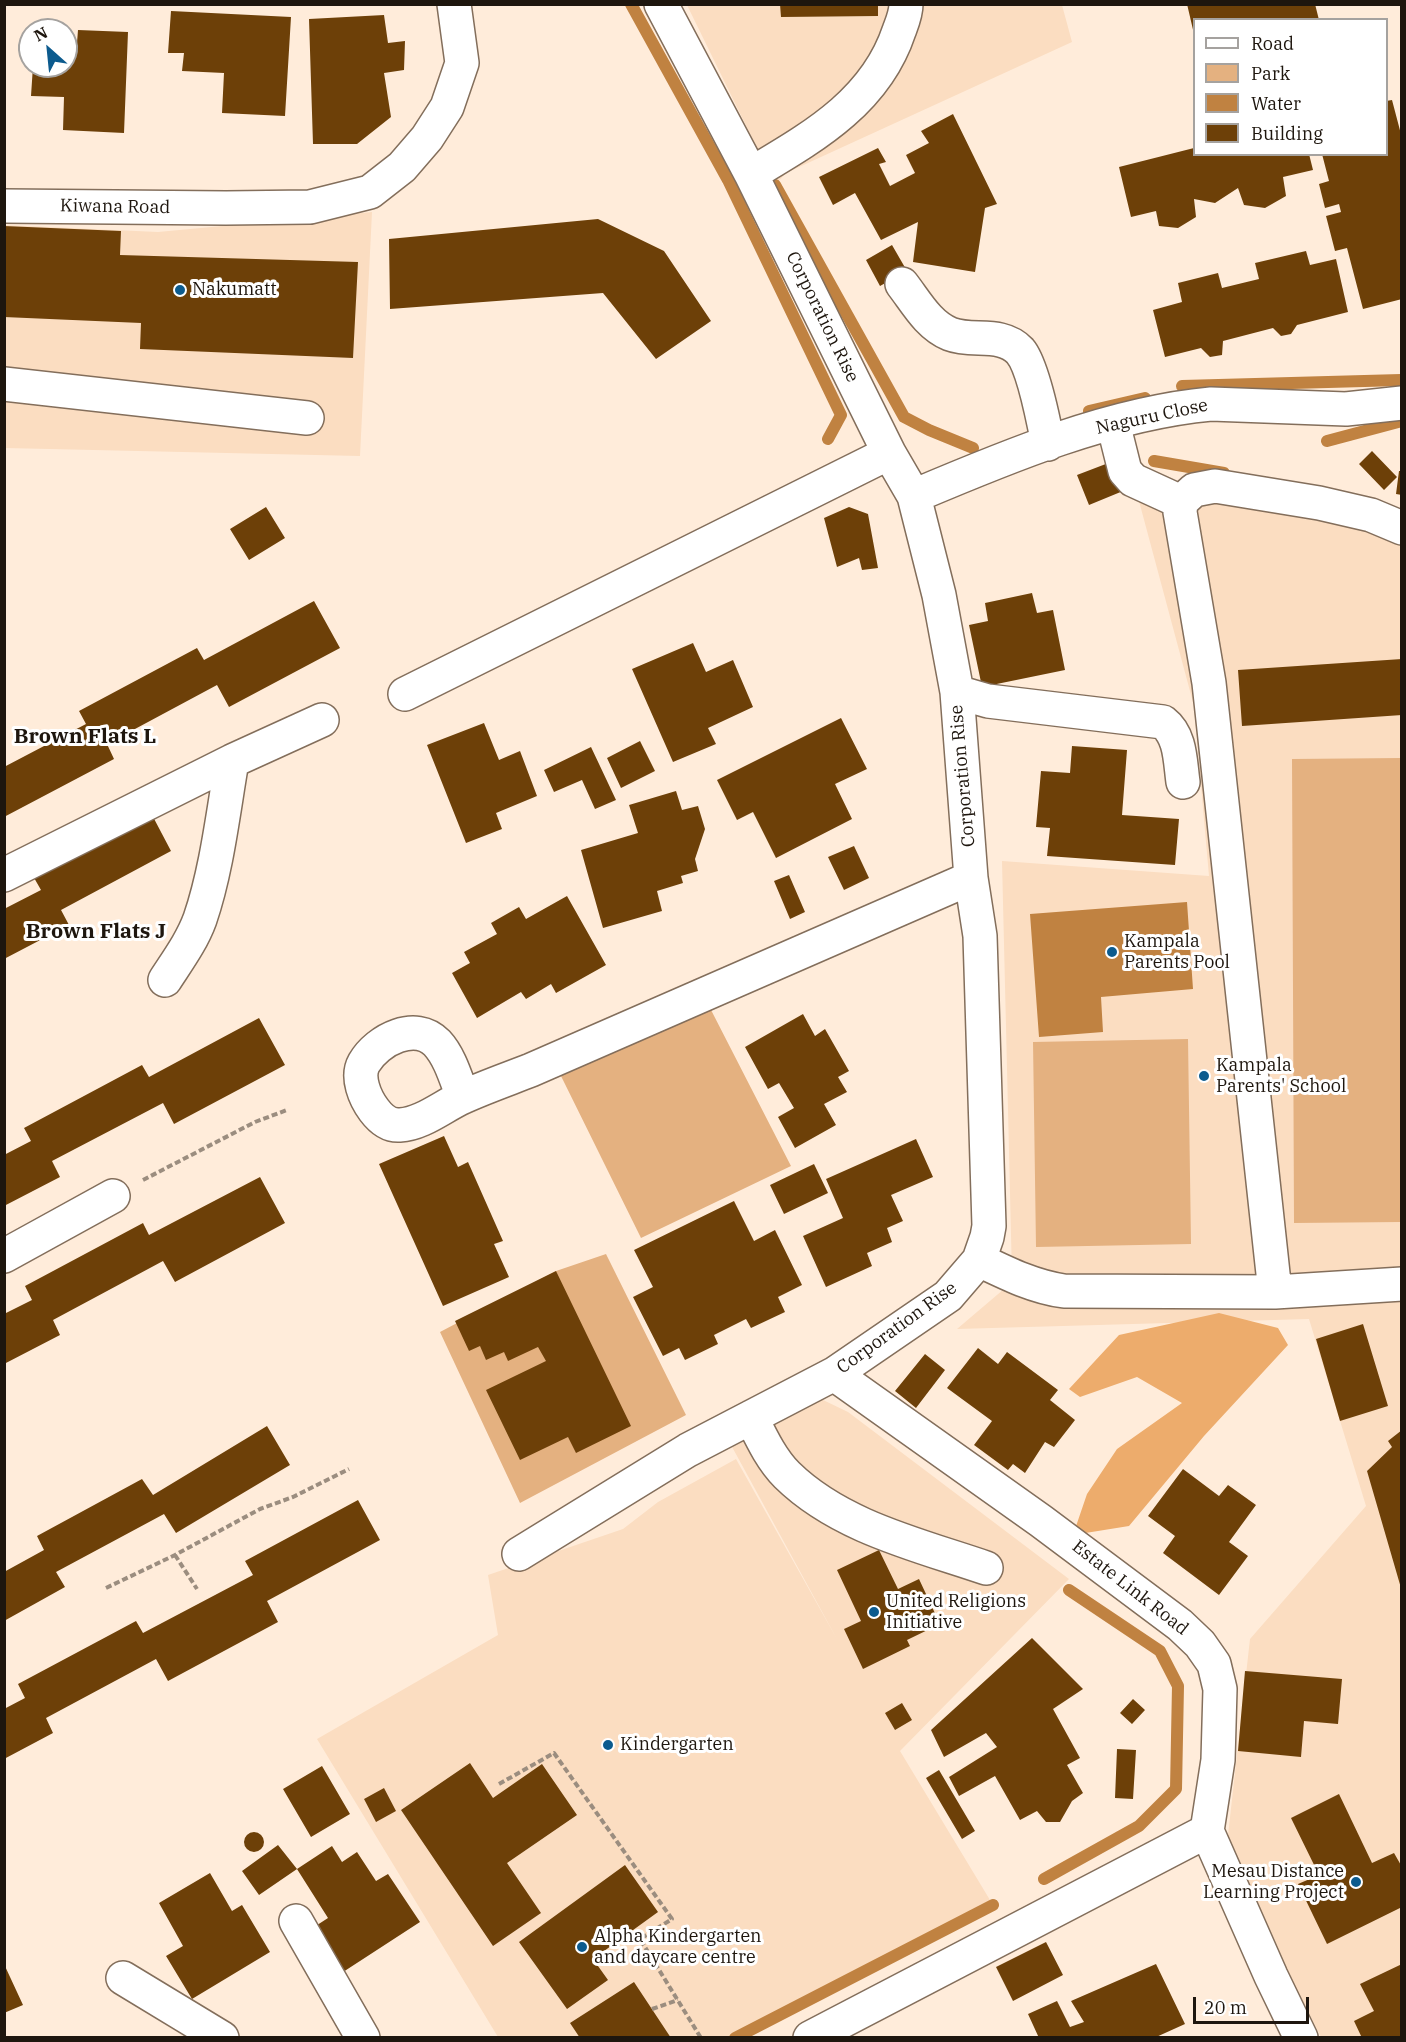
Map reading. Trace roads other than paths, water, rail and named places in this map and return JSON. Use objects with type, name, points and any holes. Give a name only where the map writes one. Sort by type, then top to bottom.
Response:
[{"type":"street","name":"Kiwana Road","points":[[4,206],[310,207],[370,192],[402,167],[427,138],[447,107],[462,63],[454,4]]},
{"type":"street","name":"Corporation Rise","points":[[519,1554],[688,1450],[834,1374],[948,1296],[979,1260],[987,1238],[990,1214],[980,936],[971,878],[957,692],[939,595],[914,496],[889,453],[751,174],[661,4]]},
{"type":"street","points":[[751,174],[817,134],[846,110],[881,69],[895,42],[906,4]]},
{"type":"street","points":[[902,284],[929,320],[951,334],[1004,340],[1022,353],[1038,398],[1048,444]]},
{"type":"street","points":[[4,384],[307,418]]},
{"type":"street","name":"Naguru Close","points":[[914,496],[998,460],[1113,423],[1190,406],[1211,404],[1346,409],[1401,403]]},
{"type":"street","points":[[1113,423],[1125,471],[1133,480],[1181,502]]},
{"type":"street","points":[[405,694],[889,453]]},
{"type":"street","points":[[1275,1292],[1209,683],[1180,512],[1181,502],[1194,490],[1215,486],[1319,503],[1371,515],[1401,528]]},
{"type":"street","points":[[957,692],[988,702],[1163,722],[1177,741],[1183,782]]},
{"type":"street","points":[[4,875],[232,761],[322,720]]},
{"type":"street","points":[[165,980],[187,946],[199,920],[218,844],[232,761]]},
{"type":"street","points":[[463,1096],[531,1070],[971,878]]},
{"type":"street","points":[[4,1256],[113,1196]]},
{"type":"street","points":[[979,1260],[1031,1283],[1064,1291],[1275,1292],[1401,1284]]},
{"type":"street","name":"Estate Link Road","points":[[834,1374],[1041,1521],[1180,1624],[1200,1644],[1214,1664],[1220,1689],[1218,1760],[1207,1831]]},
{"type":"street","points":[[751,1417],[764,1443],[787,1474],[806,1491],[836,1511],[876,1530],[986,1568]]},
{"type":"street","points":[[810,2037],[1207,1831],[1271,1976],[1301,2037]]},
{"type":"street","points":[[296,1921],[363,2037]]},
{"type":"street","points":[[123,1978],[222,2037]]},
{"type":"water","name":"Kampala Parents Pool","points":[[1187,902],[1193,989],[1101,997],[1103,1032],[1039,1037],[1030,914]]},
{"type":"waterway","points":[[631,4],[728,180],[841,415],[828,439]]},
{"type":"waterway","points":[[775,185],[904,417],[973,448]]},
{"type":"waterway","points":[[1182,386],[1401,380]]},
{"type":"waterway","points":[[1089,411],[1145,398]]},
{"type":"waterway","points":[[1327,441],[1402,421]]},
{"type":"waterway","points":[[1154,461],[1224,473]]},
{"type":"waterway","points":[[1044,1879],[1139,1826],[1176,1789],[1178,1686],[1160,1651],[1069,1590]]},
{"type":"waterway","points":[[735,2038],[993,1905]]},
{"type":"place","name":"Nakumatt","points":[[180,290]]},
{"type":"place","name":"Kampala Parents Pool","points":[[1112,952]]},
{"type":"place","name":"Kampala Parents' School","points":[[1204,1076]]},
{"type":"place","name":"United Religions Initiative","points":[[874,1612]]},
{"type":"place","name":"Kindergarten","points":[[608,1745]]},
{"type":"place","name":"Mesau Distance Learning Project","points":[[1356,1882]]},
{"type":"place","name":"Alpha Kindergarten and daycare centre","points":[[582,1947]]},
{"type":"district","name":"Brown Flats L","points":[[85,737]]},
{"type":"district","name":"Brown Flats J","points":[[96,932]]}]
